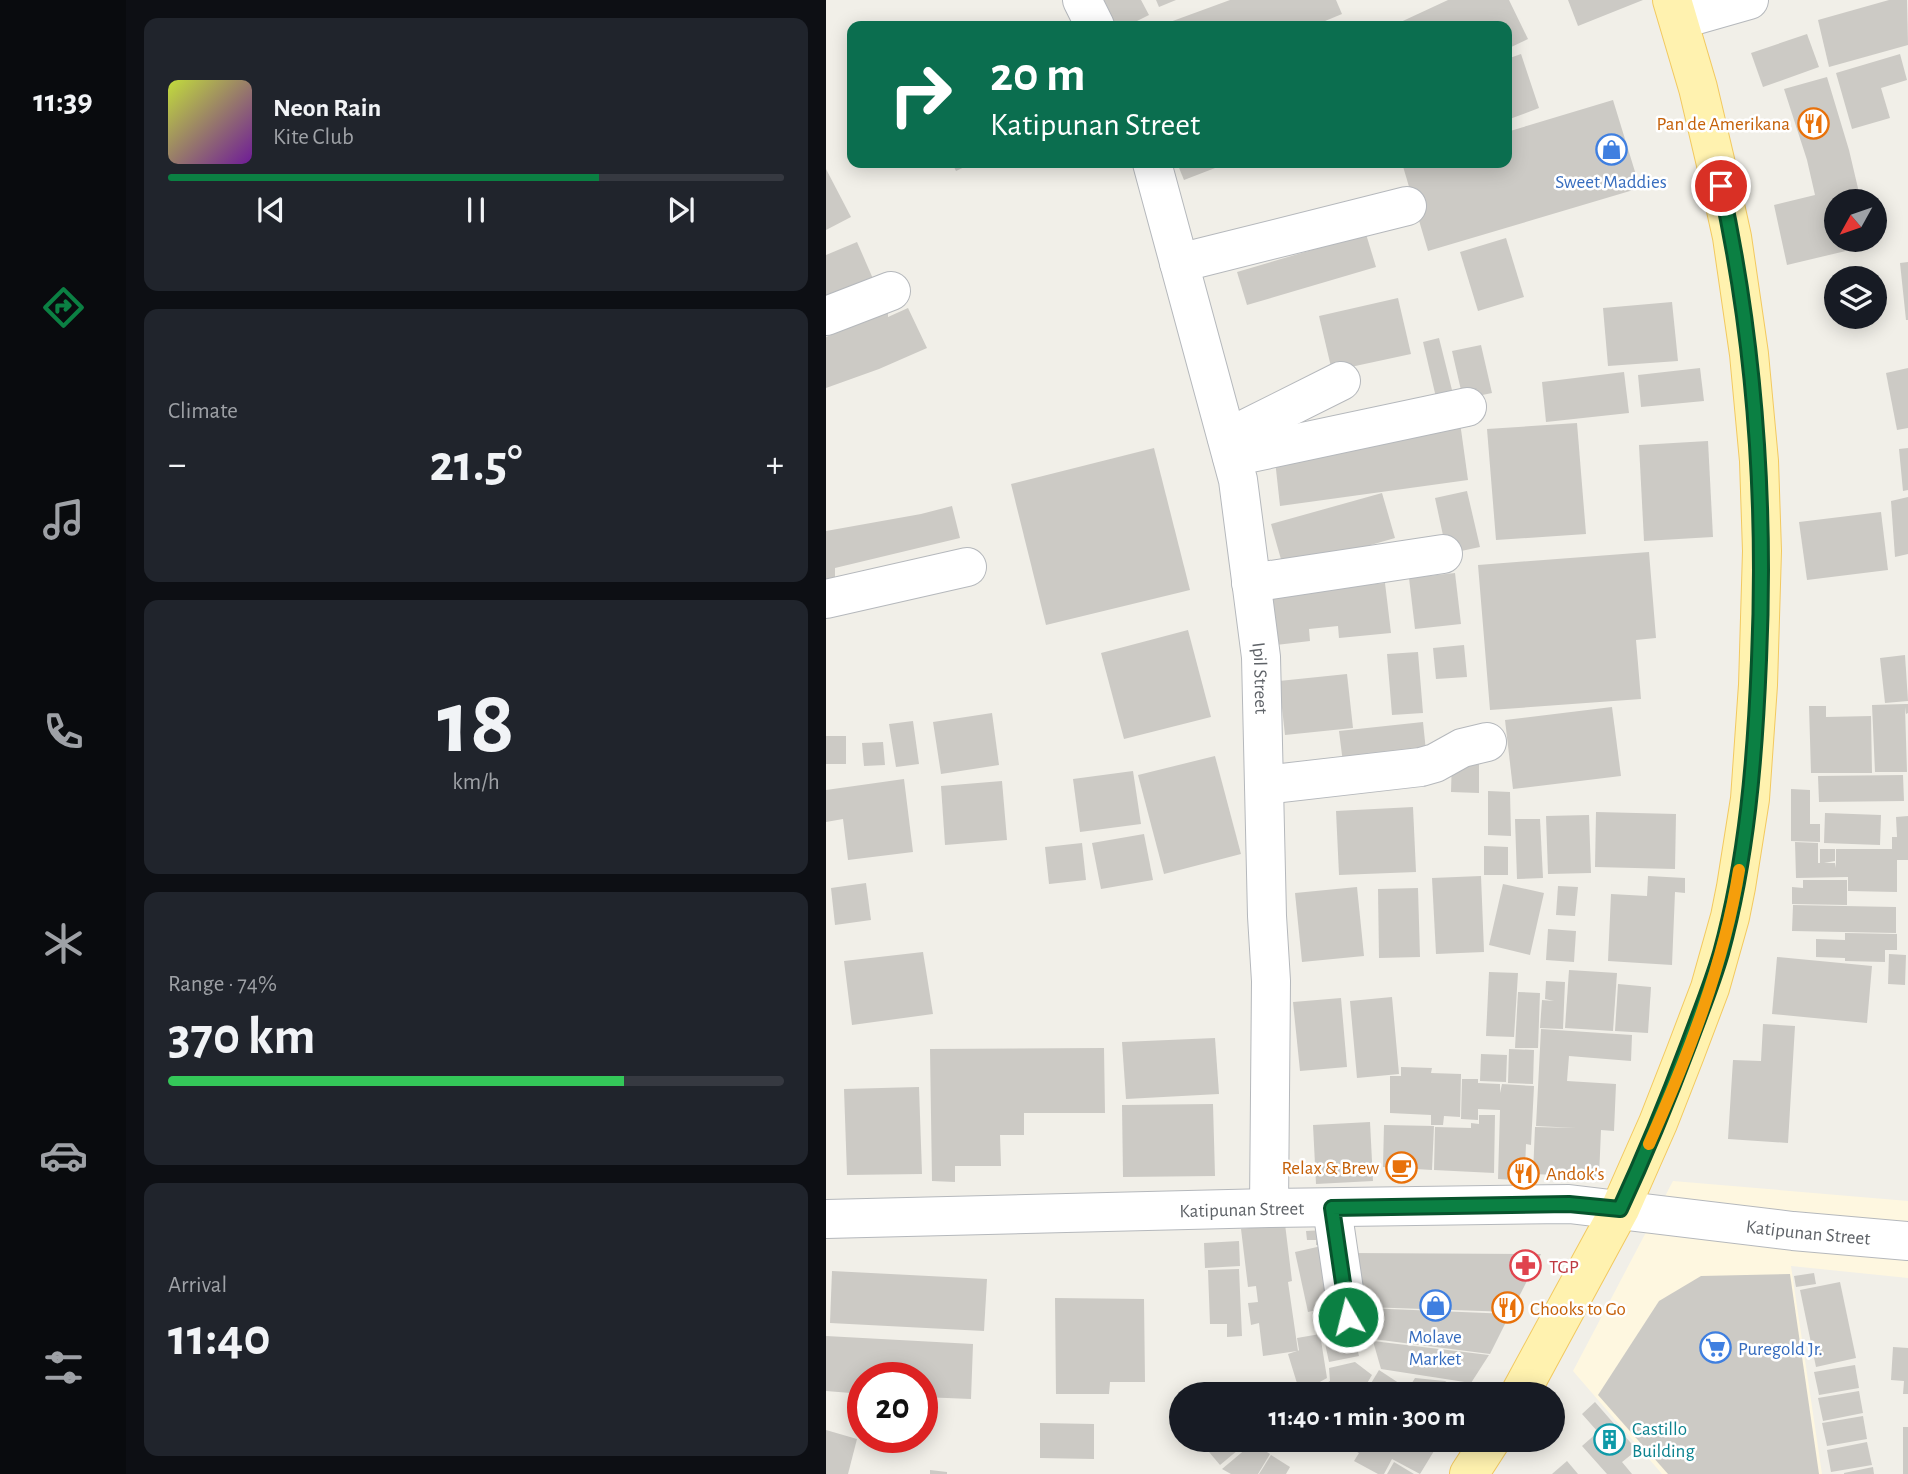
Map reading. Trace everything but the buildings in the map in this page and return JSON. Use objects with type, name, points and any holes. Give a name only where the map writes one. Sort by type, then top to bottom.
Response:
[{"type":"main road","points":[[1526,1382],[1620,1209],[1672,1088],[1710,988],[1737,887],[1751,787],[1758,685],[1762,512],[1749,354],[1727,212],[1676,10]]},
{"type":"main road","points":[[1469,1474],[1483,1452]]},
{"type":"street","points":[[1082,0],[1092,21]]},
{"type":"street","points":[[1676,10],[1749,0]]},
{"type":"street","name":"Ipil Street","points":[[1153,168],[1238,480],[1261,657],[1271,981],[1269,1208]]},
{"type":"street","points":[[1179,264],[1407,206]]},
{"type":"street","points":[[826,316],[891,291]]},
{"type":"street","points":[[1229,448],[1341,381]]},
{"type":"street","points":[[1229,448],[1467,407]]},
{"type":"street","points":[[1251,583],[1443,554]]},
{"type":"street","points":[[826,599],[967,567]]},
{"type":"street","points":[[1264,785],[1421,767],[1435,763],[1462,748],[1487,742]]},
{"type":"street","name":"Katipunan Street","points":[[826,1219],[1569,1204],[1692,1220],[1908,1241]]},
{"type":"street","points":[[1332,1208],[1348,1317]]},
{"type":"shaded area","points":[[1673,1181],[1908,1201],[1908,1278],[1791,1266],[1822,1474],[1662,1474],[1573,1371]]},
{"type":"slow traffic","points":[[1649,1144],[1710,988],[1730,917],[1739,870]]},
{"type":"place","name":"Pan de Amerikana","points":[[1813,123]]},
{"type":"place","name":"Sweet Maddies","points":[[1611,150]]},
{"type":"place","name":"Relax & Brew","points":[[1402,1167]]},
{"type":"place","name":"Andok's","points":[[1523,1173]]},
{"type":"place","name":"TGP","points":[[1526,1266]]},
{"type":"place","name":"Molave Market","points":[[1435,1305]]},
{"type":"place","name":"Chooks to Go","points":[[1507,1308]]},
{"type":"place","name":"Puregold Jr.","points":[[1715,1348]]},
{"type":"place","name":"Castillo Building","points":[[1609,1439]]},
{"type":"route","points":[[1348,1317],[1332,1208],[1569,1204],[1620,1209],[1658,1123],[1710,988],[1737,887],[1749,799],[1758,685],[1762,551],[1759,461],[1749,354],[1732,237],[1721,186]]}]
